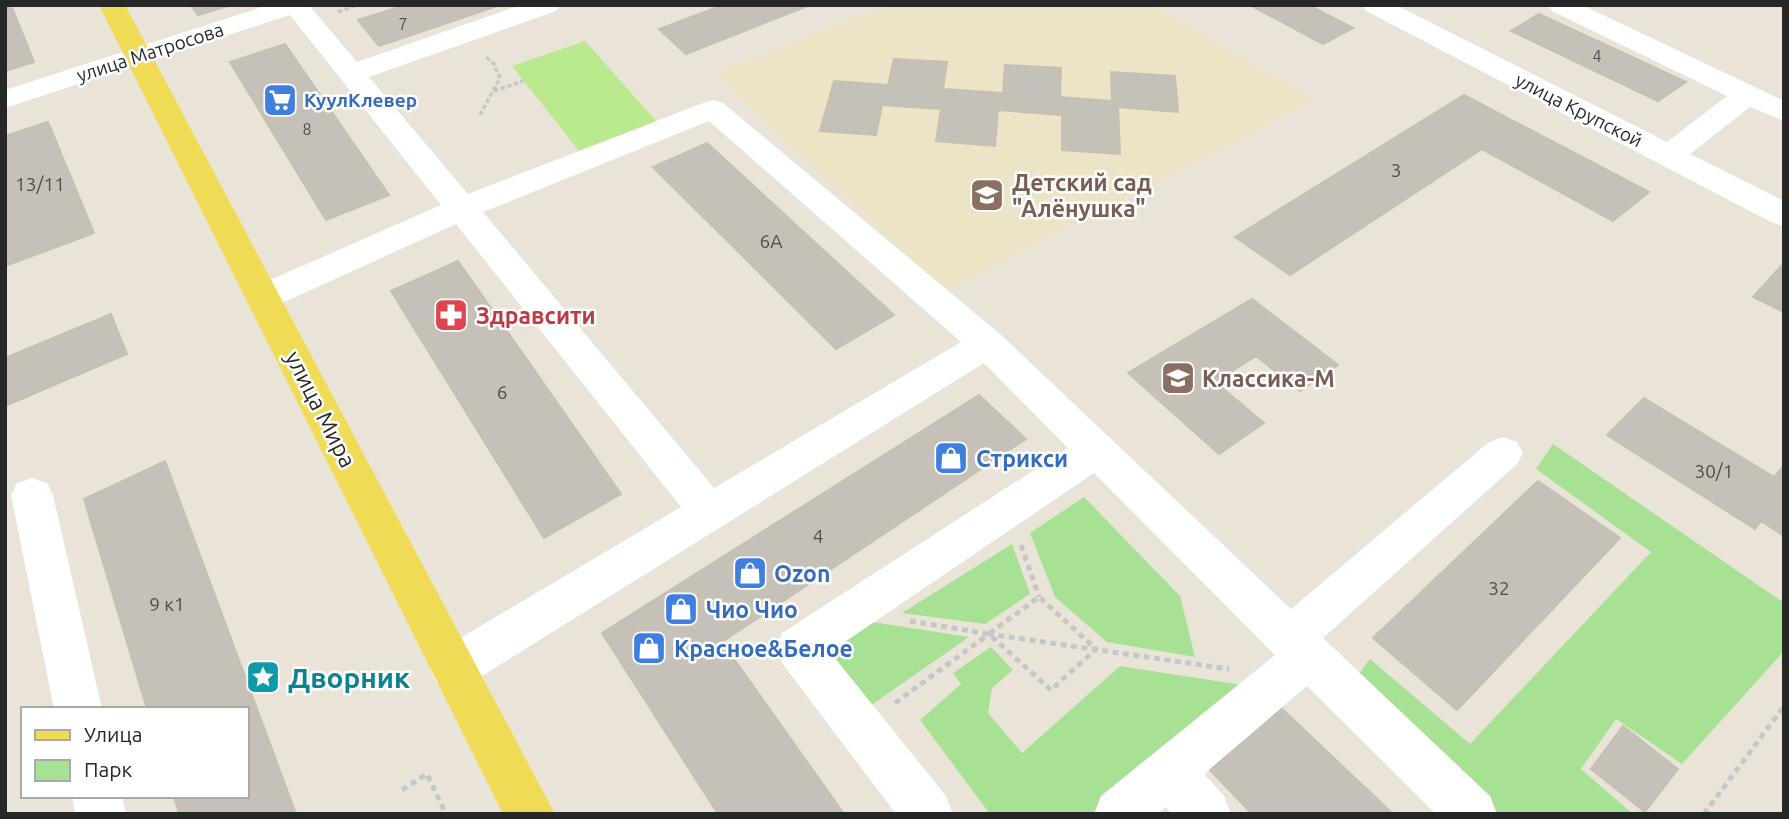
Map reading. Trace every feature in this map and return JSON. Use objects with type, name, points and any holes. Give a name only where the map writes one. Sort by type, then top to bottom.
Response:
[{"type":"main road","name":"улица Мира","points":[[112,5],[530,814]]},
{"type":"street","name":"улица Матросова","points":[[5,99],[295,5]]},
{"type":"street","points":[[295,5],[709,512]]},
{"type":"street","points":[[351,74],[547,5]]},
{"type":"street","name":"улица Крупской","points":[[1375,5],[1784,215]]},
{"type":"street","points":[[1562,5],[1784,112]]},
{"type":"street","points":[[1669,156],[1746,95]]},
{"type":"street","points":[[264,297],[461,209],[713,109],[987,344],[1095,451],[1294,657],[1472,814]]},
{"type":"street","points":[[453,668],[987,344]]},
{"type":"street","points":[[928,814],[797,648],[1095,451]]},
{"type":"street","points":[[1119,814],[1169,773],[1294,657],[1503,453]]},
{"type":"street","points":[[32,495],[78,707]]},
{"type":"street","points":[[1169,773],[1206,814]]},
{"type":"path","points":[[464,34],[494,64],[500,78],[480,115]]},
{"type":"path","points":[[493,91],[523,81]]},
{"type":"path","points":[[1019,539],[1039,597],[1096,649]]},
{"type":"path","points":[[860,728],[1039,597]]},
{"type":"path","points":[[853,611],[1096,649],[1294,657]]},
{"type":"path","points":[[989,634],[1051,690],[1096,649]]},
{"type":"path","points":[[1704,814],[1784,706]]},
{"type":"path","points":[[402,790],[427,774],[446,814]]},
{"type":"shaded area","name":"Детский сад \"Алёнушка\"","points":[[887,5],[1152,5],[1314,100],[945,291],[714,74]]},
{"type":"green space","points":[[585,41],[657,122],[579,151],[512,66]]},
{"type":"green space","points":[[1553,444],[1784,603],[1784,651],[1682,764],[1616,719],[1581,769],[1633,814],[1498,814],[1355,679],[1370,659],[1470,744],[1651,552],[1536,469]]},
{"type":"green space","points":[[1084,497],[1180,596],[1195,657],[1107,642],[1055,597],[1030,533]]},
{"type":"green space","points":[[1012,544],[1030,594],[985,624],[902,613]]},
{"type":"green space","points":[[859,620],[969,637],[870,706],[823,646]]},
{"type":"green space","points":[[991,647],[1013,670],[992,688],[988,713],[1022,753],[1120,666],[1261,688],[1105,814],[990,814],[920,720],[961,684],[953,673]]},
{"type":"building","points":[[5,5],[11,5],[34,62],[5,71]]},
{"type":"building","points":[[191,5],[231,5],[198,15]]},
{"type":"building","points":[[405,5],[500,5],[379,46],[358,20]]},
{"type":"building","points":[[723,5],[810,5],[686,54],[659,29]]},
{"type":"building","points":[[1250,5],[1309,5],[1353,28],[1323,44]]},
{"type":"building","points":[[1539,14],[1686,82],[1658,101],[1511,31]]},
{"type":"building","points":[[285,44],[389,195],[326,220],[230,62]]},
{"type":"building","points":[[894,59],[947,62],[943,89],[1003,93],[1005,65],[1061,68],[1060,97],[1112,101],[1111,72],[1175,76],[1178,112],[1118,107],[1120,154],[1062,150],[1062,115],[998,110],[995,146],[936,141],[941,109],[882,105],[876,135],[820,131],[834,81],[888,85]]},
{"type":"building","points":[[1464,95],[1649,192],[1613,221],[1482,149],[1290,275],[1235,237]]},
{"type":"building","points":[[48,122],[94,233],[8,265],[5,255],[5,136]]},
{"type":"building","points":[[707,143],[894,315],[836,349],[653,167]]},
{"type":"building","points":[[458,261],[621,494],[544,538],[391,291]]},
{"type":"building","points":[[1784,264],[1784,312],[1753,297]]},
{"type":"building","name":"Классика-М","points":[[1252,299],[1338,365],[1300,391],[1256,356],[1215,382],[1264,423],[1219,454],[1128,373]]},
{"type":"building","points":[[111,314],[127,354],[5,406],[5,358]]},
{"type":"building","points":[[979,395],[1026,439],[722,642],[844,814],[718,814],[602,633]]},
{"type":"building","points":[[1644,398],[1774,477],[1784,466],[1784,536],[1761,521],[1755,529],[1607,435]]},
{"type":"building","points":[[165,461],[296,814],[179,814],[175,798],[248,798],[248,707],[146,707],[84,499]]},
{"type":"building","points":[[1538,481],[1620,538],[1457,710],[1373,638]]},
{"type":"building","points":[[1279,706],[1393,814],[1252,814],[1210,770]]},
{"type":"building","points":[[1623,726],[1678,769],[1645,812],[1591,769]]},
{"type":"place","name":"КуулКлевер","points":[[280,100]]},
{"type":"place","name":"Детский сад \"Алёнушка\"","points":[[987,195]]},
{"type":"place","name":"Здравсити","points":[[451,315]]},
{"type":"place","name":"Классика-М","points":[[1178,378]]},
{"type":"place","name":"Стрикси","points":[[951,458]]},
{"type":"place","name":"Ozon","points":[[750,573]]},
{"type":"place","name":"Чио Чио","points":[[681,609]]},
{"type":"place","name":"Красное&Белое","points":[[649,648]]},
{"type":"place","name":"Дворник","points":[[263,677]]}]
